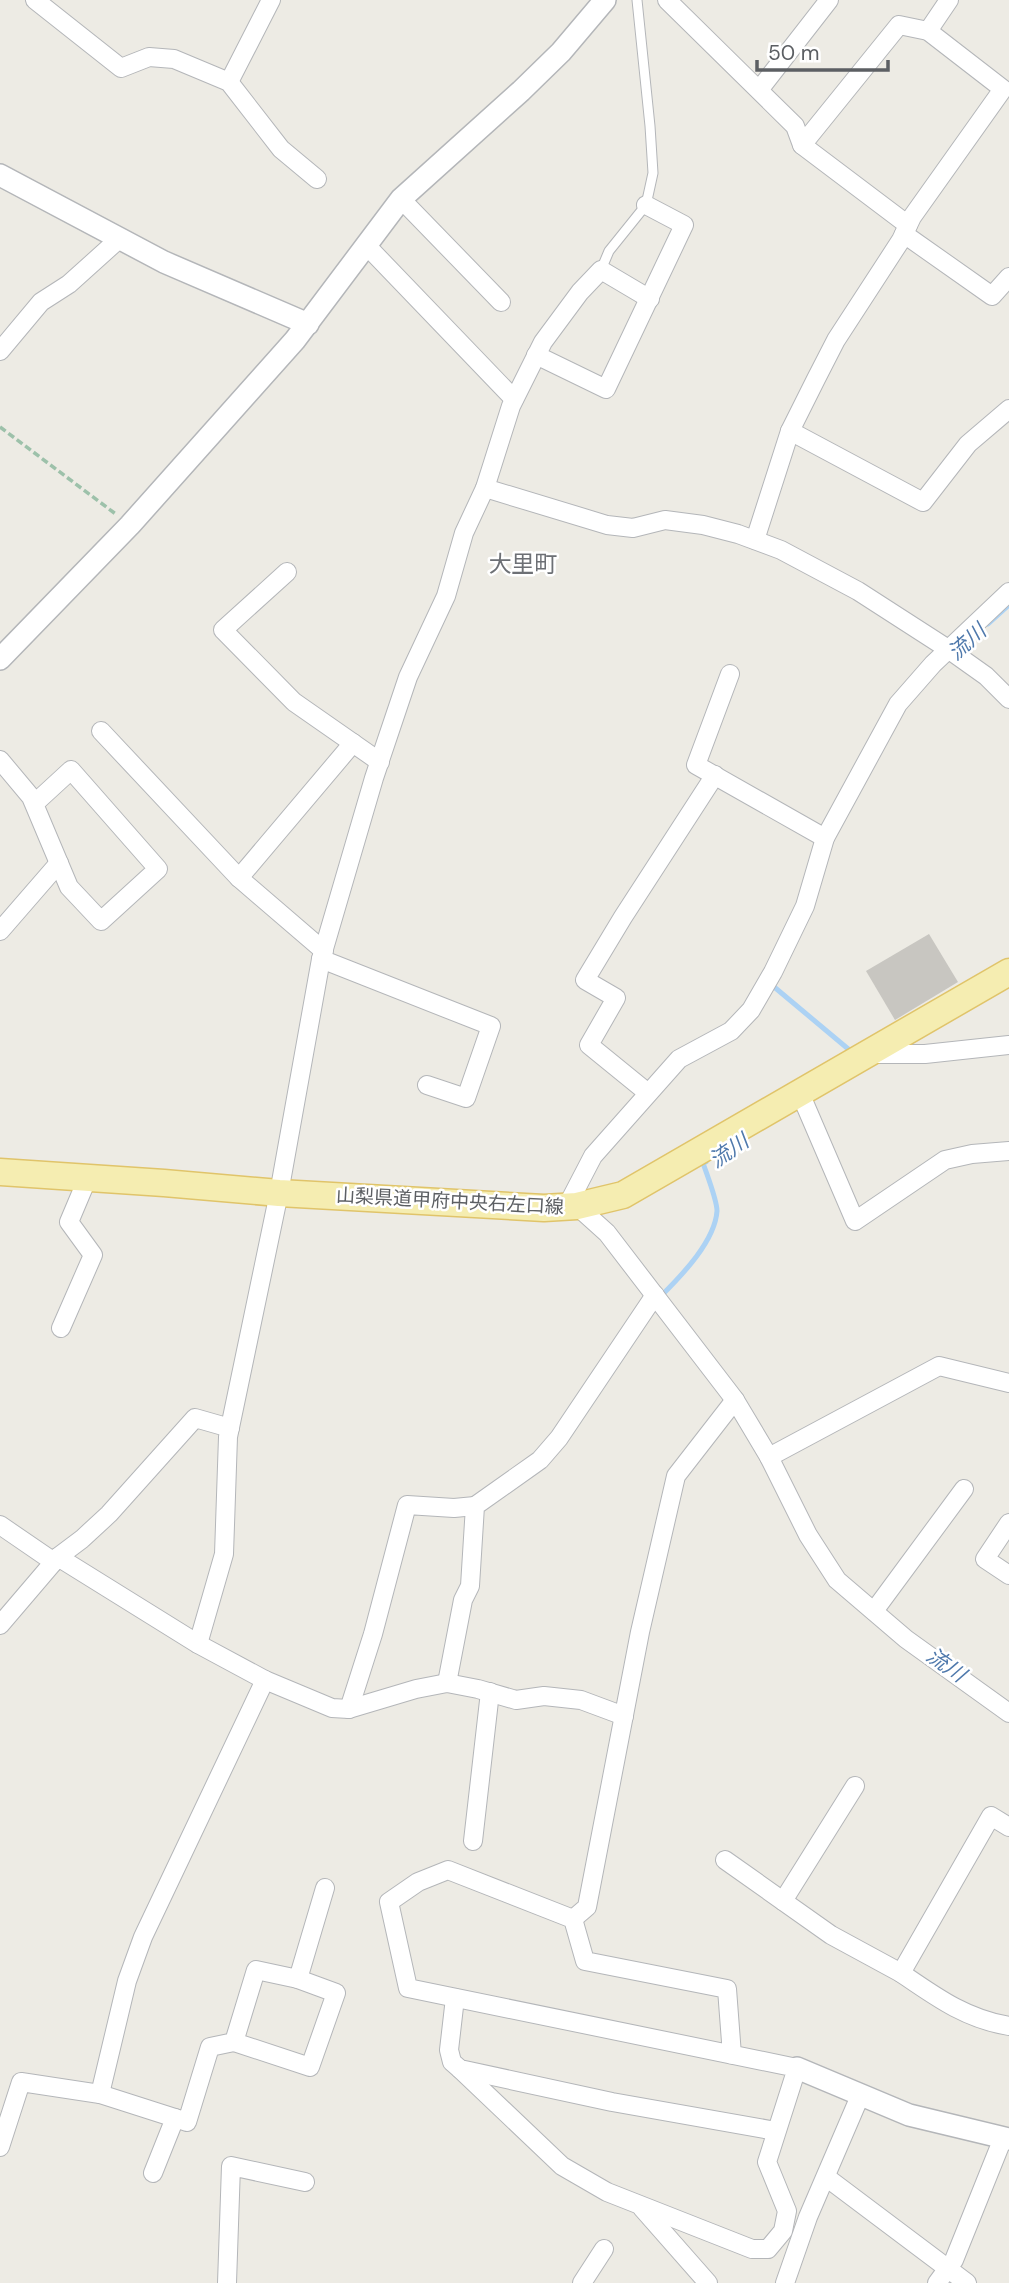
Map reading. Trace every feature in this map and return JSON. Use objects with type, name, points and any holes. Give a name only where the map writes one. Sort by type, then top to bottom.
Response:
[{"type":"main road","name":"山梨県道甲府中央右左口線","points":[[0,1172],[279,1193],[544,1208],[571,1207],[623,1195],[804,1101],[840,1070],[1009,972]]},
{"type":"street","points":[[229,82],[271,0]]},
{"type":"street","points":[[0,659],[130,525],[308,324],[401,199],[521,91],[561,52],[606,0]]},
{"type":"street","points":[[667,0],[795,126],[802,145],[906,229],[992,296],[1009,276]]},
{"type":"street","points":[[759,90],[829,0]]},
{"type":"street","points":[[928,31],[948,0]]},
{"type":"street","points":[[39,1],[121,68],[149,57],[174,59],[229,82],[281,149],[317,179]]},
{"type":"street","points":[[755,540],[790,431],[836,340],[906,229],[1003,89],[928,31],[899,25],[802,145]]},
{"type":"street","points":[[0,175],[176,268],[308,324]]},
{"type":"street","points":[[401,199],[501,302]]},
{"type":"street","points":[[536,355],[606,389],[684,225],[646,205]]},
{"type":"street","points":[[0,351],[41,302],[69,284],[120,239]]},
{"type":"street","points":[[366,245],[514,399]]},
{"type":"street","points":[[198,1644],[224,1554],[230,1428],[279,1193],[322,955],[408,677],[446,596],[464,533],[485,488],[514,399],[543,342],[580,292],[601,270],[650,299]]},
{"type":"street","points":[[790,431],[923,502],[968,444],[1009,409]]},
{"type":"street","points":[[485,488],[607,525],[633,527],[665,520],[703,526],[781,550],[858,591],[948,649],[986,676],[1009,699]]},
{"type":"street","points":[[287,572],[223,630],[294,702],[380,762]]},
{"type":"street","points":[[1009,592],[948,649],[898,704],[825,838],[805,906],[751,1010],[730,1031],[679,1059],[593,1156],[571,1207],[607,1233],[735,1401],[769,1457],[808,1535],[837,1580],[906,1639],[1009,1713]]},
{"type":"street","points":[[730,674],[696,765],[825,838]]},
{"type":"street","points":[[101,732],[239,878],[322,955],[491,1026],[466,1098],[427,1085]]},
{"type":"street","points":[[239,878],[353,743]]},
{"type":"street","points":[[0,760],[31,797],[69,887],[101,921],[158,869],[71,770],[34,804]]},
{"type":"street","points":[[648,1093],[589,1045],[616,998],[585,980],[715,775]]},
{"type":"street","points":[[0,931],[59,863]]},
{"type":"street","points":[[866,1055],[925,1054],[1009,1045]]},
{"type":"street","points":[[804,1101],[855,1221],[945,1160],[972,1154],[1009,1151]]},
{"type":"street","points":[[61,1328],[93,1255],[68,1222],[88,1177]]},
{"type":"street","points":[[349,1709],[373,1634],[407,1505],[454,1508],[475,1506],[540,1460],[559,1438],[655,1296]]},
{"type":"street","points":[[769,1457],[939,1366],[1009,1383]]},
{"type":"street","points":[[573,1919],[587,1908],[640,1632],[676,1476],[735,1401]]},
{"type":"street","points":[[0,1625],[56,1559],[109,1514],[195,1418],[230,1428]]},
{"type":"street","points":[[874,1611],[964,1489]]},
{"type":"street","points":[[447,1683],[463,1600],[470,1586],[475,1506]]},
{"type":"street","points":[[1009,1523],[985,1559],[1009,1575]]},
{"type":"street","points":[[0,1525],[198,1644],[265,1680],[332,1708],[349,1709],[416,1689],[447,1683],[516,1700],[544,1696],[581,1700],[624,1716]]},
{"type":"street","points":[[100,2094],[127,1981],[143,1937],[265,1680]]},
{"type":"street","points":[[473,1842],[490,1692]]},
{"type":"street","points":[[783,1901],[855,1786]]},
{"type":"street","points":[[901,1973],[991,1816],[1009,1827]]},
{"type":"street","points":[[725,1860],[831,1935],[901,1973],[946,2004],[985,2022],[1009,2026]]},
{"type":"street","points":[[573,1919],[448,1870],[418,1882],[389,1902],[408,1988],[797,2068],[909,2115],[1006,2138],[943,2276]]},
{"type":"street","points":[[298,1979],[324,1888]]},
{"type":"street","points":[[573,1919],[585,1961],[727,1989],[732,2055]]},
{"type":"street","points":[[0,2147],[21,2082],[100,2094],[187,2122],[210,2047],[234,2042],[310,2067],[336,1993],[298,1979],[256,1970],[234,2042]]},
{"type":"street","points":[[455,1998],[449,2050],[452,2062],[562,2166],[607,2192],[752,2249],[768,2249],[783,2231],[787,2211],[767,2162],[797,2068]]},
{"type":"street","points":[[460,2070],[612,2102],[776,2131]]},
{"type":"street","points":[[785,2283],[808,2217],[860,2096]]},
{"type":"street","points":[[153,2173],[175,2118]]},
{"type":"street","points":[[227,2283],[231,2166],[304,2182]]},
{"type":"street","points":[[826,2177],[943,2276],[967,2283]]},
{"type":"street","points":[[640,2205],[708,2283]]},
{"type":"street","points":[[582,2283],[604,2249]]},
{"type":"lane","points":[[601,270],[609,251],[646,205],[653,173],[637,0]]},
{"type":"path","points":[[0,427],[130,525]]},
{"type":"building","points":[[929,934],[958,982],[895,1020],[866,971]]},
{"type":"waterway","name":"流川","points":[[988,624],[1009,605]]},
{"type":"waterway","name":"流川","points":[[775,982],[773,986],[853,1053]]},
{"type":"waterway","name":"流川","points":[[664,1297],[662,1295],[688,1268],[704,1245],[715,1222],[717,1206],[703,1163],[706,1162]]},
{"type":"district","name":"大里町","points":[[523,564]]}]
